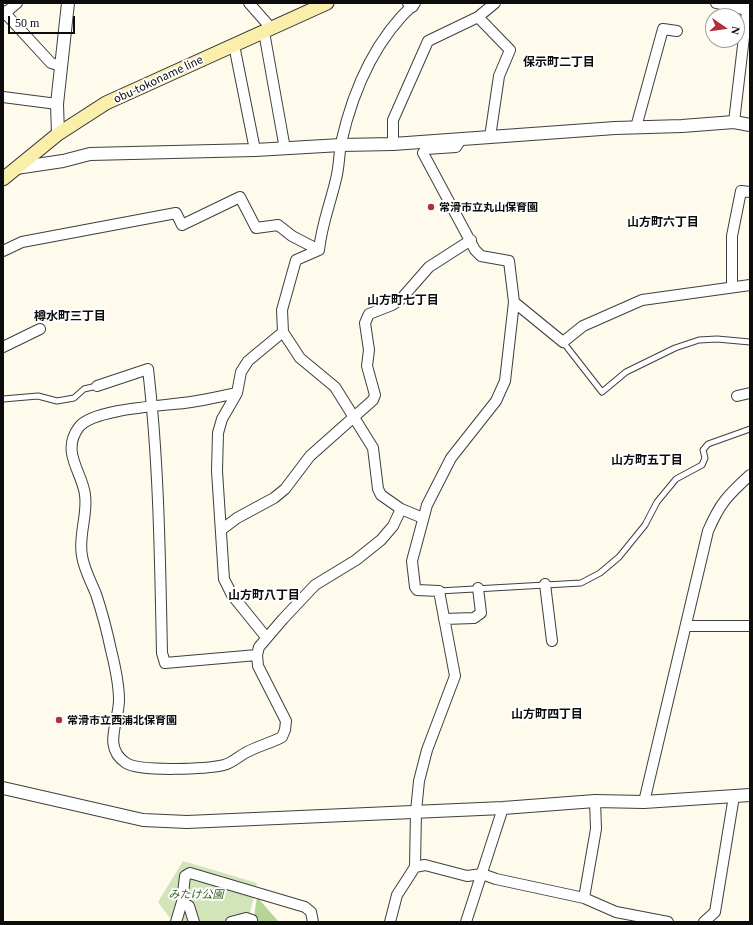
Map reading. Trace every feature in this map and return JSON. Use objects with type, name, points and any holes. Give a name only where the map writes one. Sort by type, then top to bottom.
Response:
[{"type":"main road","name":"obu-tokoname line","points":[[7,174],[58,134],[106,103],[327,3]]},
{"type":"street","points":[[17,3],[4,13],[51,63],[61,66]]},
{"type":"street","points":[[58,134],[57,104],[68,3]]},
{"type":"street","points":[[249,3],[267,30],[285,149]]},
{"type":"street","points":[[393,144],[392,120],[428,41],[478,17],[495,3]]},
{"type":"street","points":[[716,3],[748,8],[734,122]]},
{"type":"street","points":[[319,250],[323,222],[336,179],[341,145],[350,109],[362,76],[384,38],[412,4]]},
{"type":"street","points":[[478,17],[510,50],[499,76],[490,137]]},
{"type":"street","points":[[636,127],[663,29],[677,31]]},
{"type":"street","points":[[234,45],[255,150]]},
{"type":"street","points":[[3,97],[57,104]]},
{"type":"street","points":[[7,174],[90,154],[255,150],[341,145],[393,144],[636,127],[682,126],[734,122],[750,125]]},
{"type":"street","points":[[390,922],[397,895],[415,867],[416,811],[419,781],[427,750],[455,676],[439,591],[417,590],[415,587],[412,561],[423,518],[432,494],[451,458],[499,396],[506,373],[514,302],[509,261],[481,256],[475,250],[423,153],[426,149],[456,147],[461,139]]},
{"type":"street","points":[[732,287],[732,236],[741,191],[750,192]]},
{"type":"street","points":[[3,251],[18,243],[176,213],[182,225],[240,197],[256,228],[278,225],[292,236],[319,250]]},
{"type":"street","points":[[222,530],[238,518],[274,498],[285,489],[310,456],[373,400],[375,395],[367,366],[369,350],[365,323],[369,314],[392,305],[401,299],[429,267],[471,240]]},
{"type":"street","points":[[319,250],[296,260],[282,310],[283,332],[300,358],[334,387],[373,448],[378,488],[381,495],[400,510],[423,518]]},
{"type":"street","points":[[514,302],[563,342],[583,326],[642,300],[750,285]]},
{"type":"street","points":[[3,347],[40,329]]},
{"type":"street","points":[[266,637],[232,595],[224,579],[217,471],[218,428],[227,408],[238,393],[241,372],[248,361],[283,332]]},
{"type":"street","points":[[97,386],[148,369],[160,532],[162,653],[165,663],[257,655]]},
{"type":"street","points":[[238,393],[92,417],[80,426],[73,446],[74,464],[86,497],[81,555],[96,596],[109,640],[119,693],[118,711],[112,740],[116,752],[124,762],[131,766],[183,769],[224,765],[249,751],[282,737],[286,725],[284,715],[258,666],[257,655],[259,647],[266,637],[315,585],[356,560],[381,540],[393,526],[400,510]]},
{"type":"street","points":[[737,396],[750,393]]},
{"type":"street","points":[[644,802],[706,538],[713,518],[728,494],[750,475]]},
{"type":"street","points":[[545,584],[552,641]]},
{"type":"street","points":[[444,619],[474,618],[481,613],[478,588]]},
{"type":"street","points":[[686,626],[750,626]]},
{"type":"street","points":[[3,788],[109,814],[165,822],[209,822],[503,808],[595,801],[644,802],[750,795]]},
{"type":"street","points":[[704,922],[715,912],[734,796]]},
{"type":"street","points":[[584,898],[596,829],[595,801]]},
{"type":"street","points":[[466,922],[503,808]]},
{"type":"street","points":[[415,867],[424,865],[467,876],[482,874],[496,879],[584,898],[616,912],[668,922]]},
{"type":"street","points":[[176,922],[182,902],[185,876],[190,873],[305,907],[311,912],[313,922]]},
{"type":"street","points":[[182,902],[184,922]]},
{"type":"street","points":[[182,902],[188,906],[194,922]]},
{"type":"street","points":[[231,922],[246,918],[252,920],[252,922]]},
{"type":"lane","points":[[563,342],[602,392],[626,372],[674,348],[698,340],[717,339],[750,342]]},
{"type":"lane","points":[[3,399],[38,396],[57,401],[74,398],[84,389],[97,386]]},
{"type":"lane","points":[[439,591],[581,582],[600,573],[631,544],[652,514],[657,502],[676,479],[702,465],[705,458],[703,450],[708,444],[750,429]]},
{"type":"green space","name":"みたけ公園","points":[[183,861],[257,883],[249,917],[223,922],[173,922],[158,902]]},
{"type":"green space","points":[[257,897],[279,922],[239,922],[254,917]]},
{"type":"place","name":"常滑市立丸山保育園","points":[[431,207]]},
{"type":"place","name":"常滑市立西浦北保育園","points":[[59,720]]},
{"type":"district","name":"保示町二丁目","points":[[559,61]]},
{"type":"district","name":"山方町六丁目","points":[[663,221]]},
{"type":"district","name":"山方町七丁目","points":[[403,299]]},
{"type":"district","name":"樽水町三丁目","points":[[70,315]]},
{"type":"district","name":"山方町五丁目","points":[[647,459]]},
{"type":"district","name":"山方町八丁目","points":[[264,594]]},
{"type":"district","name":"山方町四丁目","points":[[547,713]]}]
